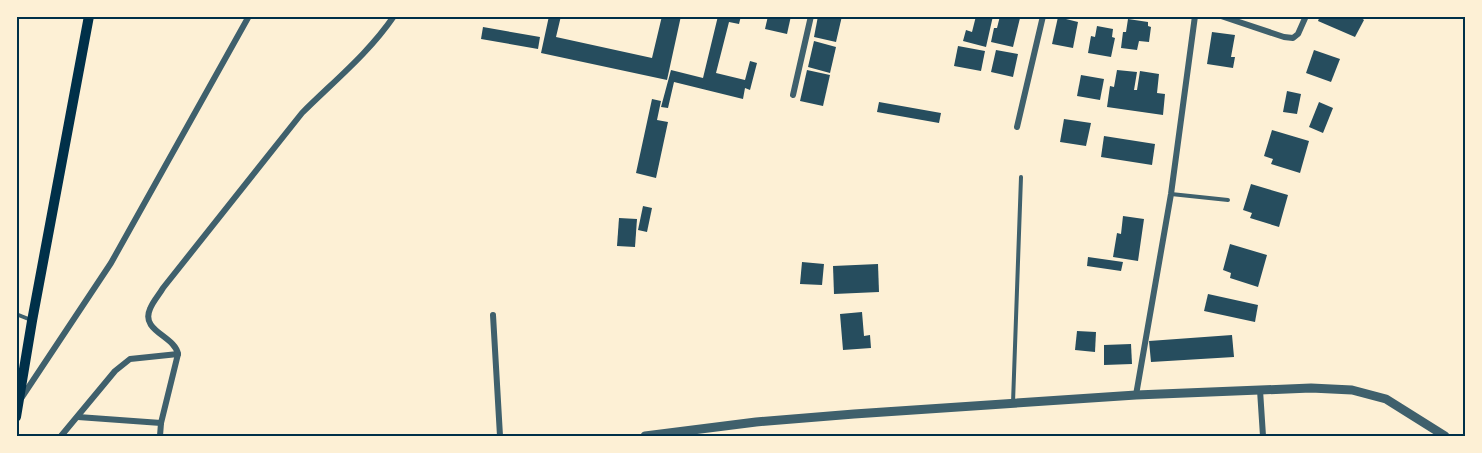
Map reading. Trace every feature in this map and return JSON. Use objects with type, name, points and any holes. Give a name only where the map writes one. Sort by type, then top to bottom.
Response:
[{"type":"main road","points":[[16,417],[89,16]]},
{"type":"street","points":[[21,399],[111,263],[249,16]]},
{"type":"street","points":[[160,436],[161,423],[178,354],[176,346],[151,326],[148,316],[152,305],[302,113],[356,63],[379,38],[394,16]]},
{"type":"street","points":[[793,95],[811,16]]},
{"type":"street","points":[[1017,127],[1043,16]]},
{"type":"street","points":[[1136,395],[1171,194],[1196,16]]},
{"type":"street","points":[[1221,16],[1293,38],[1298,34],[1306,16]]},
{"type":"street","points":[[493,315],[500,436]]},
{"type":"street","points":[[61,436],[115,371],[130,359],[178,354]]},
{"type":"street","points":[[645,436],[756,422],[1136,395],[1311,388],[1366,392],[1394,404],[1445,436]]},
{"type":"street","points":[[1260,390],[1263,436]]},
{"type":"street","points":[[78,417],[161,423]]},
{"type":"lane","points":[[1013,404],[1021,177]]},
{"type":"lane","points":[[1171,194],[1228,200]]},
{"type":"lane","points":[[16,314],[32,321]]},
{"type":"building","points":[[549,16],[561,16],[556,37],[652,58],[662,16],[681,16],[667,80],[541,53]]},
{"type":"building","points":[[718,16],[741,16],[739,24],[729,22],[716,73],[745,80],[750,61],[757,63],[750,90],[745,88],[743,99],[674,82],[668,108],[661,107],[671,70],[703,78]]},
{"type":"building","points":[[768,16],[791,16],[787,34],[765,29]]},
{"type":"building","points":[[818,16],[842,16],[836,42],[814,37]]},
{"type":"building","points":[[976,16],[993,16],[986,47],[963,41],[966,30],[972,32]]},
{"type":"building","points":[[1000,16],[1020,18],[1013,47],[991,42]]},
{"type":"building","points":[[1320,16],[1359,16],[1364,20],[1355,37],[1318,21]]},
{"type":"building","points":[[1058,17],[1078,22],[1073,48],[1052,44]]},
{"type":"building","points":[[1128,19],[1148,22],[1148,26],[1151,27],[1149,42],[1139,41],[1137,50],[1121,48],[1123,32],[1126,32]]},
{"type":"building","points":[[1097,26],[1113,29],[1112,37],[1115,38],[1111,57],[1088,53],[1091,36],[1095,37]]},
{"type":"building","points":[[483,27],[540,37],[538,49],[481,39]]},
{"type":"building","points":[[1212,32],[1235,35],[1231,57],[1235,57],[1233,68],[1207,64]]},
{"type":"building","points":[[814,41],[836,47],[830,73],[808,67]]},
{"type":"building","points":[[958,46],[985,51],[981,71],[954,66]]},
{"type":"building","points":[[996,50],[1018,54],[1013,77],[991,72]]},
{"type":"building","points":[[1314,50],[1340,59],[1331,82],[1306,73]]},
{"type":"building","points":[[807,70],[830,75],[823,106],[800,101]]},
{"type":"building","points":[[1117,70],[1137,72],[1134,90],[1137,90],[1140,71],[1159,74],[1157,93],[1165,94],[1163,115],[1107,107],[1110,86],[1114,87]]},
{"type":"building","points":[[1081,75],[1104,79],[1100,100],[1077,96]]},
{"type":"building","points":[[1287,91],[1301,94],[1297,114],[1283,112]]},
{"type":"building","points":[[652,99],[661,101],[657,120],[668,122],[656,178],[636,173]]},
{"type":"building","points":[[879,102],[941,113],[939,123],[877,112]]},
{"type":"building","points":[[1319,102],[1333,108],[1323,133],[1309,127]]},
{"type":"building","points":[[1064,119],[1091,123],[1086,146],[1060,142]]},
{"type":"building","points":[[1272,130],[1309,141],[1300,173],[1271,164],[1273,159],[1264,156]]},
{"type":"building","points":[[1104,136],[1155,144],[1152,165],[1101,157]]},
{"type":"building","points":[[1251,184],[1288,195],[1279,227],[1250,218],[1252,213],[1243,210]]},
{"type":"building","points":[[643,206],[652,208],[647,232],[638,230]]},
{"type":"building","points":[[1123,216],[1144,219],[1138,261],[1113,257],[1117,233],[1121,234]]},
{"type":"building","points":[[619,218],[637,219],[635,247],[617,246]]},
{"type":"building","points":[[1230,244],[1267,255],[1258,287],[1230,278],[1231,273],[1223,270]]},
{"type":"building","points":[[1088,257],[1123,262],[1121,271],[1087,266]]},
{"type":"building","points":[[802,262],[824,264],[822,285],[800,284]]},
{"type":"building","points":[[878,264],[879,292],[834,294],[833,266]]},
{"type":"building","points":[[1208,294],[1258,305],[1255,322],[1204,311]]},
{"type":"building","points":[[862,312],[864,336],[870,335],[871,348],[843,350],[840,314]]},
{"type":"building","points":[[1077,331],[1096,332],[1095,352],[1075,350]]},
{"type":"building","points":[[1232,335],[1234,357],[1151,362],[1149,341]]},
{"type":"building","points":[[1131,344],[1132,364],[1104,365],[1104,345]]}]
